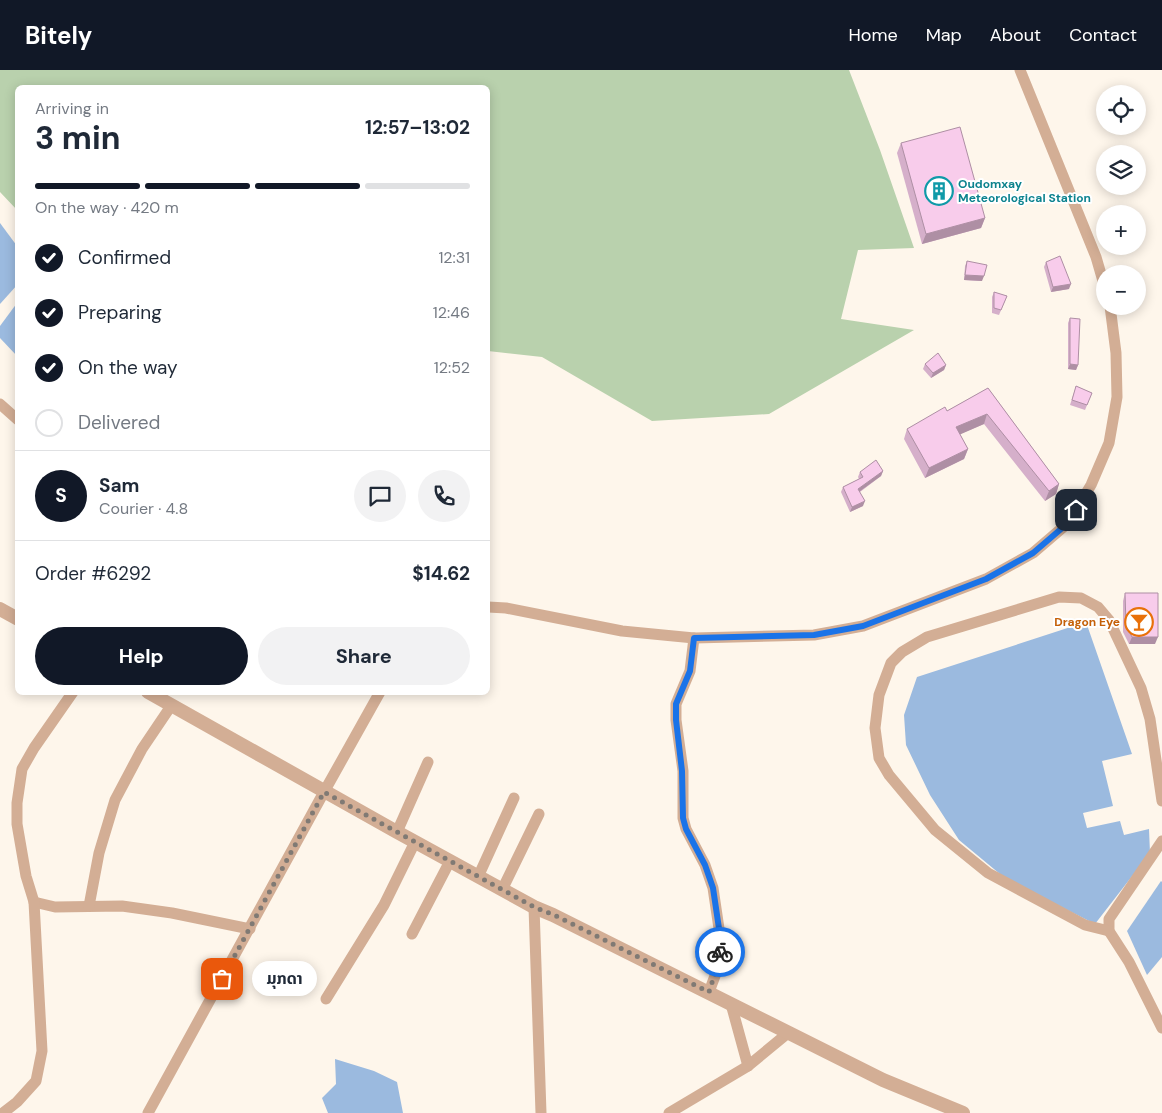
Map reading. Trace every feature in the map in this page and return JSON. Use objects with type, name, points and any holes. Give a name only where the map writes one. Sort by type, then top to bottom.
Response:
[{"type":"street","points":[[1020,70],[1098,265]]},
{"type":"street","points":[[490,607],[506,608],[622,631],[694,638],[814,635],[863,626],[986,579],[1033,553],[1068,523],[1091,485],[1110,443],[1117,397],[1116,353],[1111,315]]},
{"type":"street","points":[[0,404],[15,417]]},
{"type":"street","points":[[1109,931],[1085,925],[988,873],[935,830],[890,775],[879,758],[875,728],[879,695],[891,664],[902,652],[926,637],[1059,597],[1081,598],[1098,607],[1109,620],[1141,688],[1150,719],[1162,801]]},
{"type":"street","points":[[0,609],[15,617]]},
{"type":"street","points":[[694,638],[690,671],[676,704],[676,720],[682,771],[683,818],[686,829],[705,865],[713,888],[721,942],[718,964],[709,992]]},
{"type":"street","points":[[3,1113],[17,1102],[36,1081],[42,1051],[34,902],[26,876],[17,824],[17,803],[22,769],[34,748],[72,695]]},
{"type":"street","points":[[153,695],[324,792],[534,907],[554,915],[883,1080],[963,1113]]},
{"type":"street","points":[[148,1113],[378,695]]},
{"type":"street","points":[[89,906],[98,853],[115,800],[142,749],[171,706]]},
{"type":"street","points":[[397,832],[428,762]]},
{"type":"street","points":[[478,877],[514,798]]},
{"type":"street","points":[[502,890],[539,814]]},
{"type":"street","points":[[1162,841],[1109,919],[1109,931],[1129,962],[1162,1028]]},
{"type":"street","points":[[326,999],[384,905],[415,842]]},
{"type":"street","points":[[412,934],[450,861]]},
{"type":"street","points":[[34,902],[55,907],[122,906],[147,909],[250,928]]},
{"type":"street","points":[[534,907],[541,1113]]},
{"type":"street","points":[[732,1004],[748,1066]]},
{"type":"street","points":[[669,1113],[748,1066],[788,1033]]},
{"type":"green space","points":[[0,70],[849,70],[880,150],[914,248],[858,250],[841,319],[914,330],[769,414],[652,421],[542,357],[490,351],[490,85],[15,85],[15,208],[0,192]]},
{"type":"water","points":[[0,223],[15,243],[15,287],[0,304]]},
{"type":"water","points":[[15,306],[15,354],[0,338],[0,326]]},
{"type":"water","points":[[1086,622],[1132,754],[1102,761],[1113,806],[1083,813],[1087,828],[1120,821],[1124,835],[1149,829],[1150,853],[1095,924],[1006,879],[959,840],[930,795],[906,745],[904,715],[917,677]]},
{"type":"water","points":[[1161,881],[1162,957],[1147,975],[1127,931]]},
{"type":"water","points":[[335,1059],[374,1071],[397,1082],[403,1113],[328,1113],[322,1098],[336,1084]]},
{"type":"building","name":"Oudomxay Meteorological Station","points":[[960,127],[985,218],[926,234],[901,143]]},
{"type":"building","points":[[1060,256],[1071,284],[1053,287],[1046,262]]},
{"type":"building","points":[[967,261],[987,265],[984,276],[965,275]]},
{"type":"building","points":[[994,292],[1007,296],[1001,310],[994,308]]},
{"type":"building","points":[[1070,318],[1080,319],[1078,365],[1070,364]]},
{"type":"building","points":[[938,353],[946,365],[933,373],[925,364]]},
{"type":"building","points":[[1076,386],[1092,393],[1087,405],[1072,400]]},
{"type":"building","points":[[988,388],[1059,484],[1049,491],[987,414],[956,427],[968,449],[929,468],[907,429],[945,407],[947,411]]},
{"type":"building","points":[[876,460],[883,471],[858,489],[865,501],[852,507],[843,487],[863,477],[860,472]]},
{"type":"building","name":"Dragon Eye","points":[[1125,593],[1158,593],[1158,637],[1132,637],[1126,625]]},
{"type":"way so far","points":[[222,979],[324,792],[534,907],[554,915],[709,992],[720,952]]},
{"type":"place","name":"Oudomxay Meteorological Station","points":[[939,191]]},
{"type":"place","name":"Dragon Eye","points":[[1139,622]]},
{"type":"place","name":"ມຸກດາ","points":[[222,979]]},
{"type":"route","points":[[720,952],[721,942],[713,888],[705,865],[686,829],[682,808],[682,771],[676,704],[690,671],[694,638],[814,635],[863,626],[986,579],[1033,553],[1068,523],[1076,510]]}]
